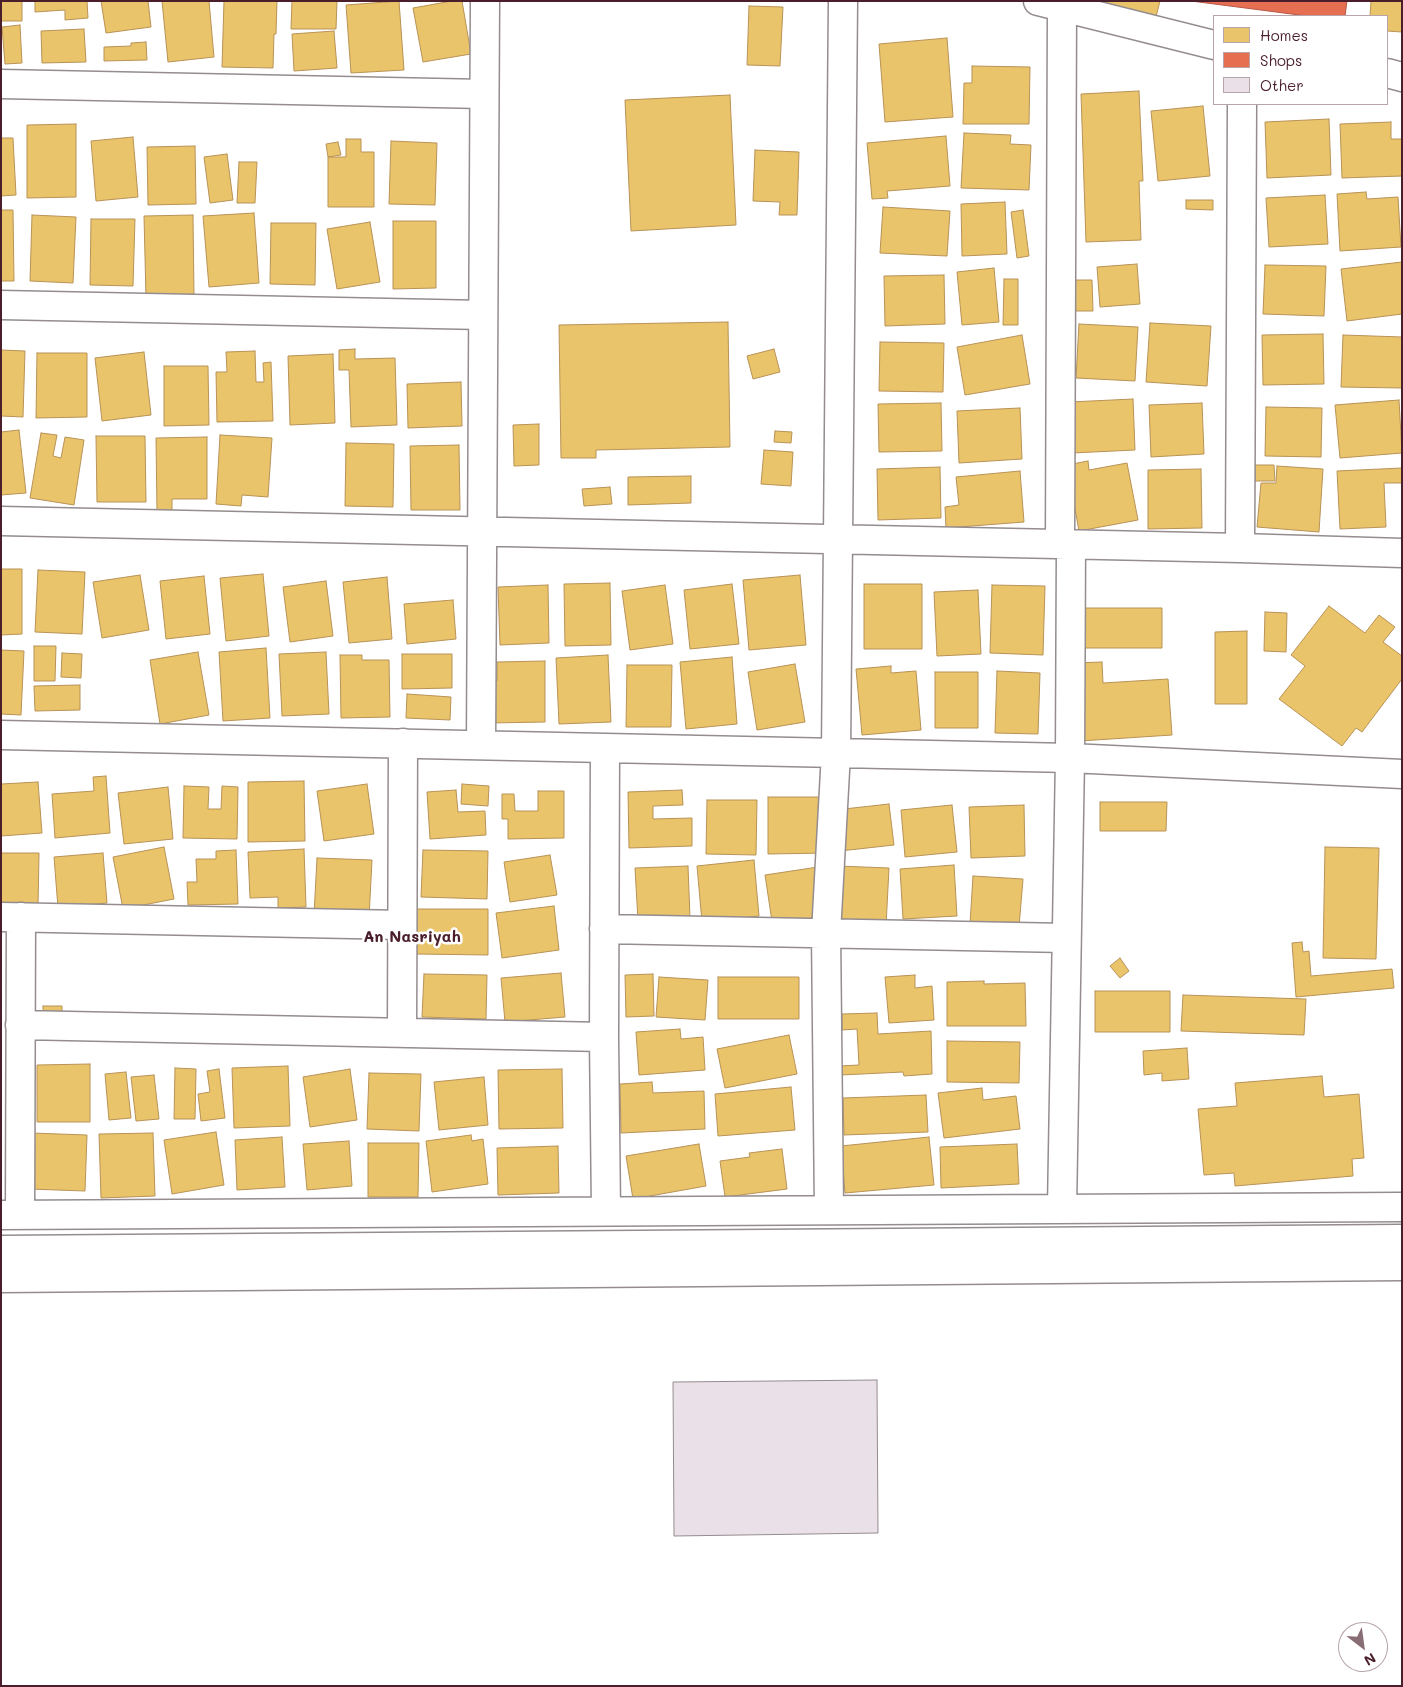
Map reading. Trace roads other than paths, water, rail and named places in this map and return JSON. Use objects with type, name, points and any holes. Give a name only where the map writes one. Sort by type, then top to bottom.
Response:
[{"type":"street","points":[[481,745],[485,1]]},
{"type":"street","points":[[829,1210],[826,933],[836,753],[843,1]]},
{"type":"street","points":[[1062,1208],[1070,758],[1066,544],[1050,4],[1213,45]]},
{"type":"street","points":[[1388,73],[1402,77]]},
{"type":"street","points":[[1,84],[484,94]]},
{"type":"street","points":[[1240,548],[1242,105]]},
{"type":"street","points":[[1,305],[483,315]]},
{"type":"street","points":[[1,521],[1402,552]]},
{"type":"street","points":[[1,735],[1070,758],[1402,774]]},
{"type":"street","points":[[402,1033],[403,743]]},
{"type":"street","points":[[605,748],[604,1036],[606,1211]]},
{"type":"street","points":[[402,925],[11,917],[20,1025],[10,1215],[1402,1207]]},
{"type":"street","points":[[604,929],[1066,938]]},
{"type":"street","points":[[20,1025],[604,1036]]},
{"type":"street","points":[[1,1250],[1402,1239]]},
{"type":"street","points":[[1,1278],[1402,1266]]},
{"type":"district","name":"An Nasriyah","points":[[412,937]]}]
